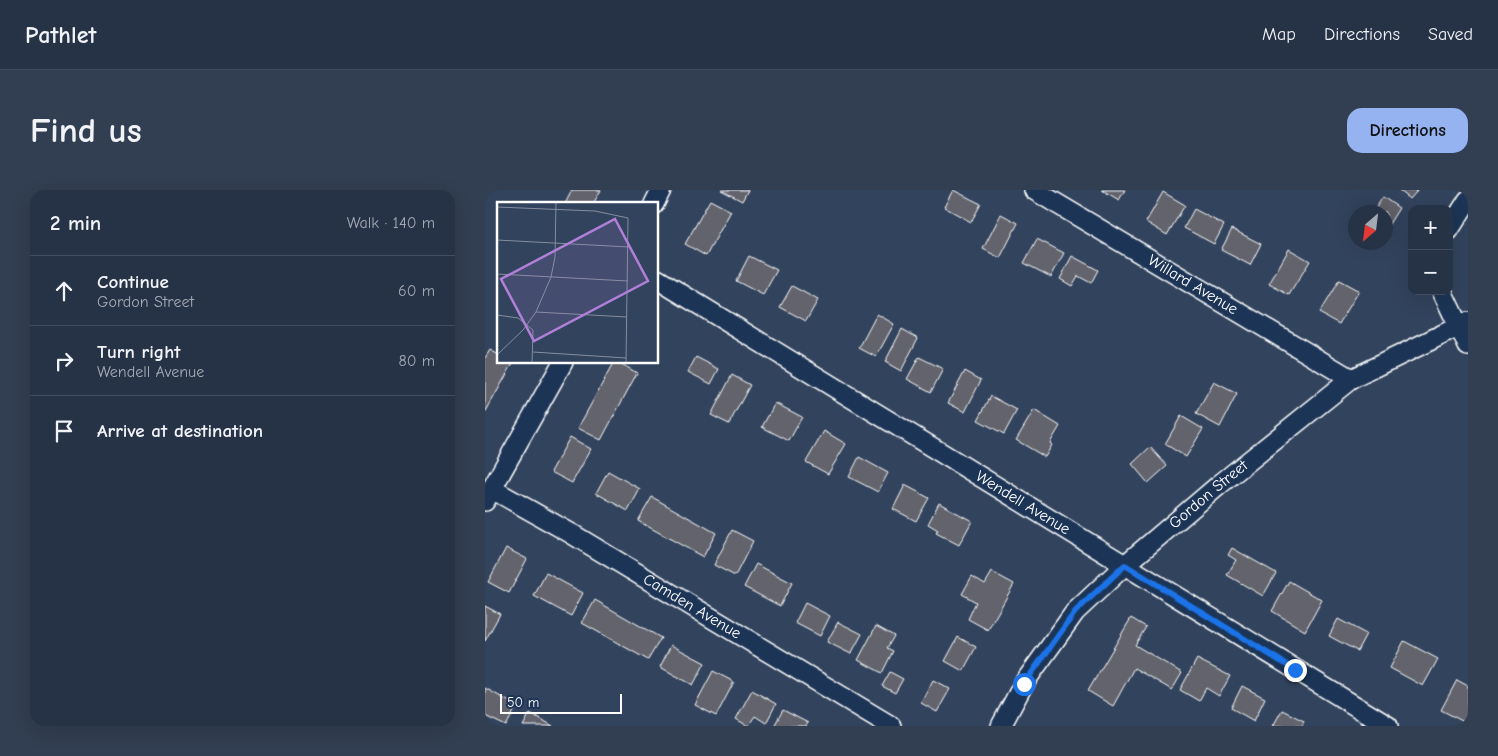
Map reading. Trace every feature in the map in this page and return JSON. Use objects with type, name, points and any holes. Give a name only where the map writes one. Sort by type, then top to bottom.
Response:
[{"type":"street","points":[[654,202],[661,190]]},
{"type":"street","name":"Willard Avenue","points":[[1034,190],[1351,379]]},
{"type":"street","points":[[1453,224],[1468,200]]},
{"type":"street","name":"Wendell Avenue","points":[[659,280],[1388,726]]},
{"type":"street","points":[[1445,295],[1463,324],[1468,346]]},
{"type":"street","name":"Gordon Street","points":[[1001,726],[1024,684],[1075,612],[1125,565],[1219,485],[1351,379],[1463,324]]},
{"type":"street","points":[[488,495],[562,364]]},
{"type":"street","name":"Camden Avenue","points":[[488,495],[572,534],[891,726]]},
{"type":"building","points":[[572,190],[601,190],[594,202],[566,202]]},
{"type":"building","points":[[721,190],[748,190],[742,201]]},
{"type":"building","points":[[953,190],[981,204],[971,222],[944,207]]},
{"type":"building","points":[[1102,190],[1125,190],[1119,200]]},
{"type":"building","points":[[1399,190],[1418,190],[1410,199]]},
{"type":"building","points":[[1163,192],[1185,205],[1167,235],[1146,222]]},
{"type":"building","points":[[1383,197],[1399,208],[1393,218],[1393,205],[1378,205]]},
{"type":"building","points":[[710,200],[731,211],[706,256],[685,244]]},
{"type":"building","points":[[1194,209],[1224,225],[1214,244],[1184,228]]},
{"type":"building","points":[[1001,214],[1018,223],[1000,258],[983,249]]},
{"type":"building","points":[[1232,229],[1261,244],[1250,265],[1221,250]]},
{"type":"building","points":[[1037,239],[1064,253],[1051,277],[1024,263]]},
{"type":"building","points":[[1289,249],[1310,261],[1289,295],[1269,284]]},
{"type":"building","points":[[749,256],[777,270],[763,295],[736,281]]},
{"type":"building","points":[[1072,256],[1098,270],[1091,283],[1078,276],[1072,286],[1060,279]]},
{"type":"building","points":[[1339,280],[1359,291],[1339,324],[1319,313]]},
{"type":"building","points":[[792,286],[818,300],[806,321],[780,307]]},
{"type":"building","points":[[877,314],[894,324],[876,357],[859,348]]},
{"type":"building","points":[[902,329],[918,338],[901,371],[885,362]]},
{"type":"building","points":[[490,350],[497,354],[497,364],[512,364],[485,413],[485,358]]},
{"type":"building","points":[[696,357],[719,369],[711,384],[688,372]]},
{"type":"building","points":[[919,357],[943,369],[931,392],[907,379]]},
{"type":"building","points":[[613,364],[621,364],[637,373],[601,440],[578,428]]},
{"type":"building","points":[[965,371],[981,380],[965,412],[948,403]]},
{"type":"building","points":[[732,375],[750,385],[729,424],[711,415]]},
{"type":"building","points":[[1214,382],[1237,394],[1220,427],[1196,414]]},
{"type":"building","points":[[991,396],[1017,410],[1004,434],[978,420]]},
{"type":"building","points":[[775,403],[802,417],[789,441],[762,427]]},
{"type":"building","points":[[1034,410],[1060,426],[1050,443],[1052,445],[1045,457],[1016,440]]},
{"type":"building","points":[[1181,416],[1203,429],[1186,457],[1165,444]]},
{"type":"building","points":[[824,431],[846,444],[828,474],[806,462]]},
{"type":"building","points":[[570,437],[591,449],[572,483],[551,472]]},
{"type":"building","points":[[1150,447],[1167,466],[1148,483],[1132,464]]},
{"type":"building","points":[[859,457],[888,473],[878,492],[849,477]]},
{"type":"building","points":[[608,471],[640,489],[628,511],[596,493]]},
{"type":"building","points":[[905,485],[929,498],[916,521],[893,509]]},
{"type":"building","points":[[652,497],[716,533],[703,557],[638,521]]},
{"type":"building","points":[[939,503],[972,521],[959,545],[936,533],[938,530],[928,524]]},
{"type":"building","points":[[732,530],[753,541],[735,576],[714,565]]},
{"type":"building","points":[[506,548],[527,559],[509,593],[488,582]]},
{"type":"building","points":[[1232,548],[1276,573],[1263,596],[1227,575],[1236,560],[1228,555]]},
{"type":"building","points":[[756,564],[792,583],[780,606],[744,587]]},
{"type":"building","points":[[992,572],[1014,584],[988,630],[968,619],[976,602],[962,594],[972,576],[985,584]]},
{"type":"building","points":[[546,573],[583,593],[571,616],[534,596]]},
{"type":"building","points":[[1289,581],[1322,600],[1305,631],[1272,611]]},
{"type":"building","points":[[595,600],[661,638],[648,660],[582,623]]},
{"type":"building","points":[[805,603],[830,616],[820,636],[795,623]]},
{"type":"building","points":[[485,606],[500,614],[485,641]]},
{"type":"building","points":[[1131,618],[1146,627],[1135,645],[1182,673],[1172,690],[1134,668],[1113,706],[1088,691]]},
{"type":"building","points":[[1338,619],[1366,634],[1357,651],[1329,636]]},
{"type":"building","points":[[838,622],[862,634],[851,654],[827,642]]},
{"type":"building","points":[[876,626],[894,636],[887,648],[893,651],[882,673],[858,660]]},
{"type":"building","points":[[958,637],[976,647],[963,671],[945,661]]},
{"type":"building","points":[[1404,641],[1438,659],[1423,686],[1390,668]]},
{"type":"building","points":[[671,645],[705,663],[693,685],[660,667]]},
{"type":"building","points":[[1197,659],[1230,676],[1219,696],[1206,688],[1199,701],[1180,690]]},
{"type":"building","points":[[713,671],[734,682],[716,716],[695,705]]},
{"type":"building","points":[[890,672],[903,679],[895,693],[882,686]]},
{"type":"building","points":[[933,680],[950,689],[937,712],[921,703]]},
{"type":"building","points":[[1457,680],[1468,686],[1468,724],[1441,710]]},
{"type":"building","points":[[1242,686],[1265,698],[1254,721],[1231,708]]},
{"type":"building","points":[[485,688],[517,706],[506,726],[485,716]]},
{"type":"building","points":[[752,690],[776,704],[766,723],[755,716],[748,726],[736,719]]},
{"type":"building","points":[[783,710],[808,723],[806,726],[774,726]]},
{"type":"building","points":[[1282,710],[1304,721],[1302,726],[1273,726]]},
{"type":"building","points":[[530,713],[553,726],[523,726]]},
{"type":"route","points":[[1024,684],[1075,612],[1125,565],[1295,670]]}]
